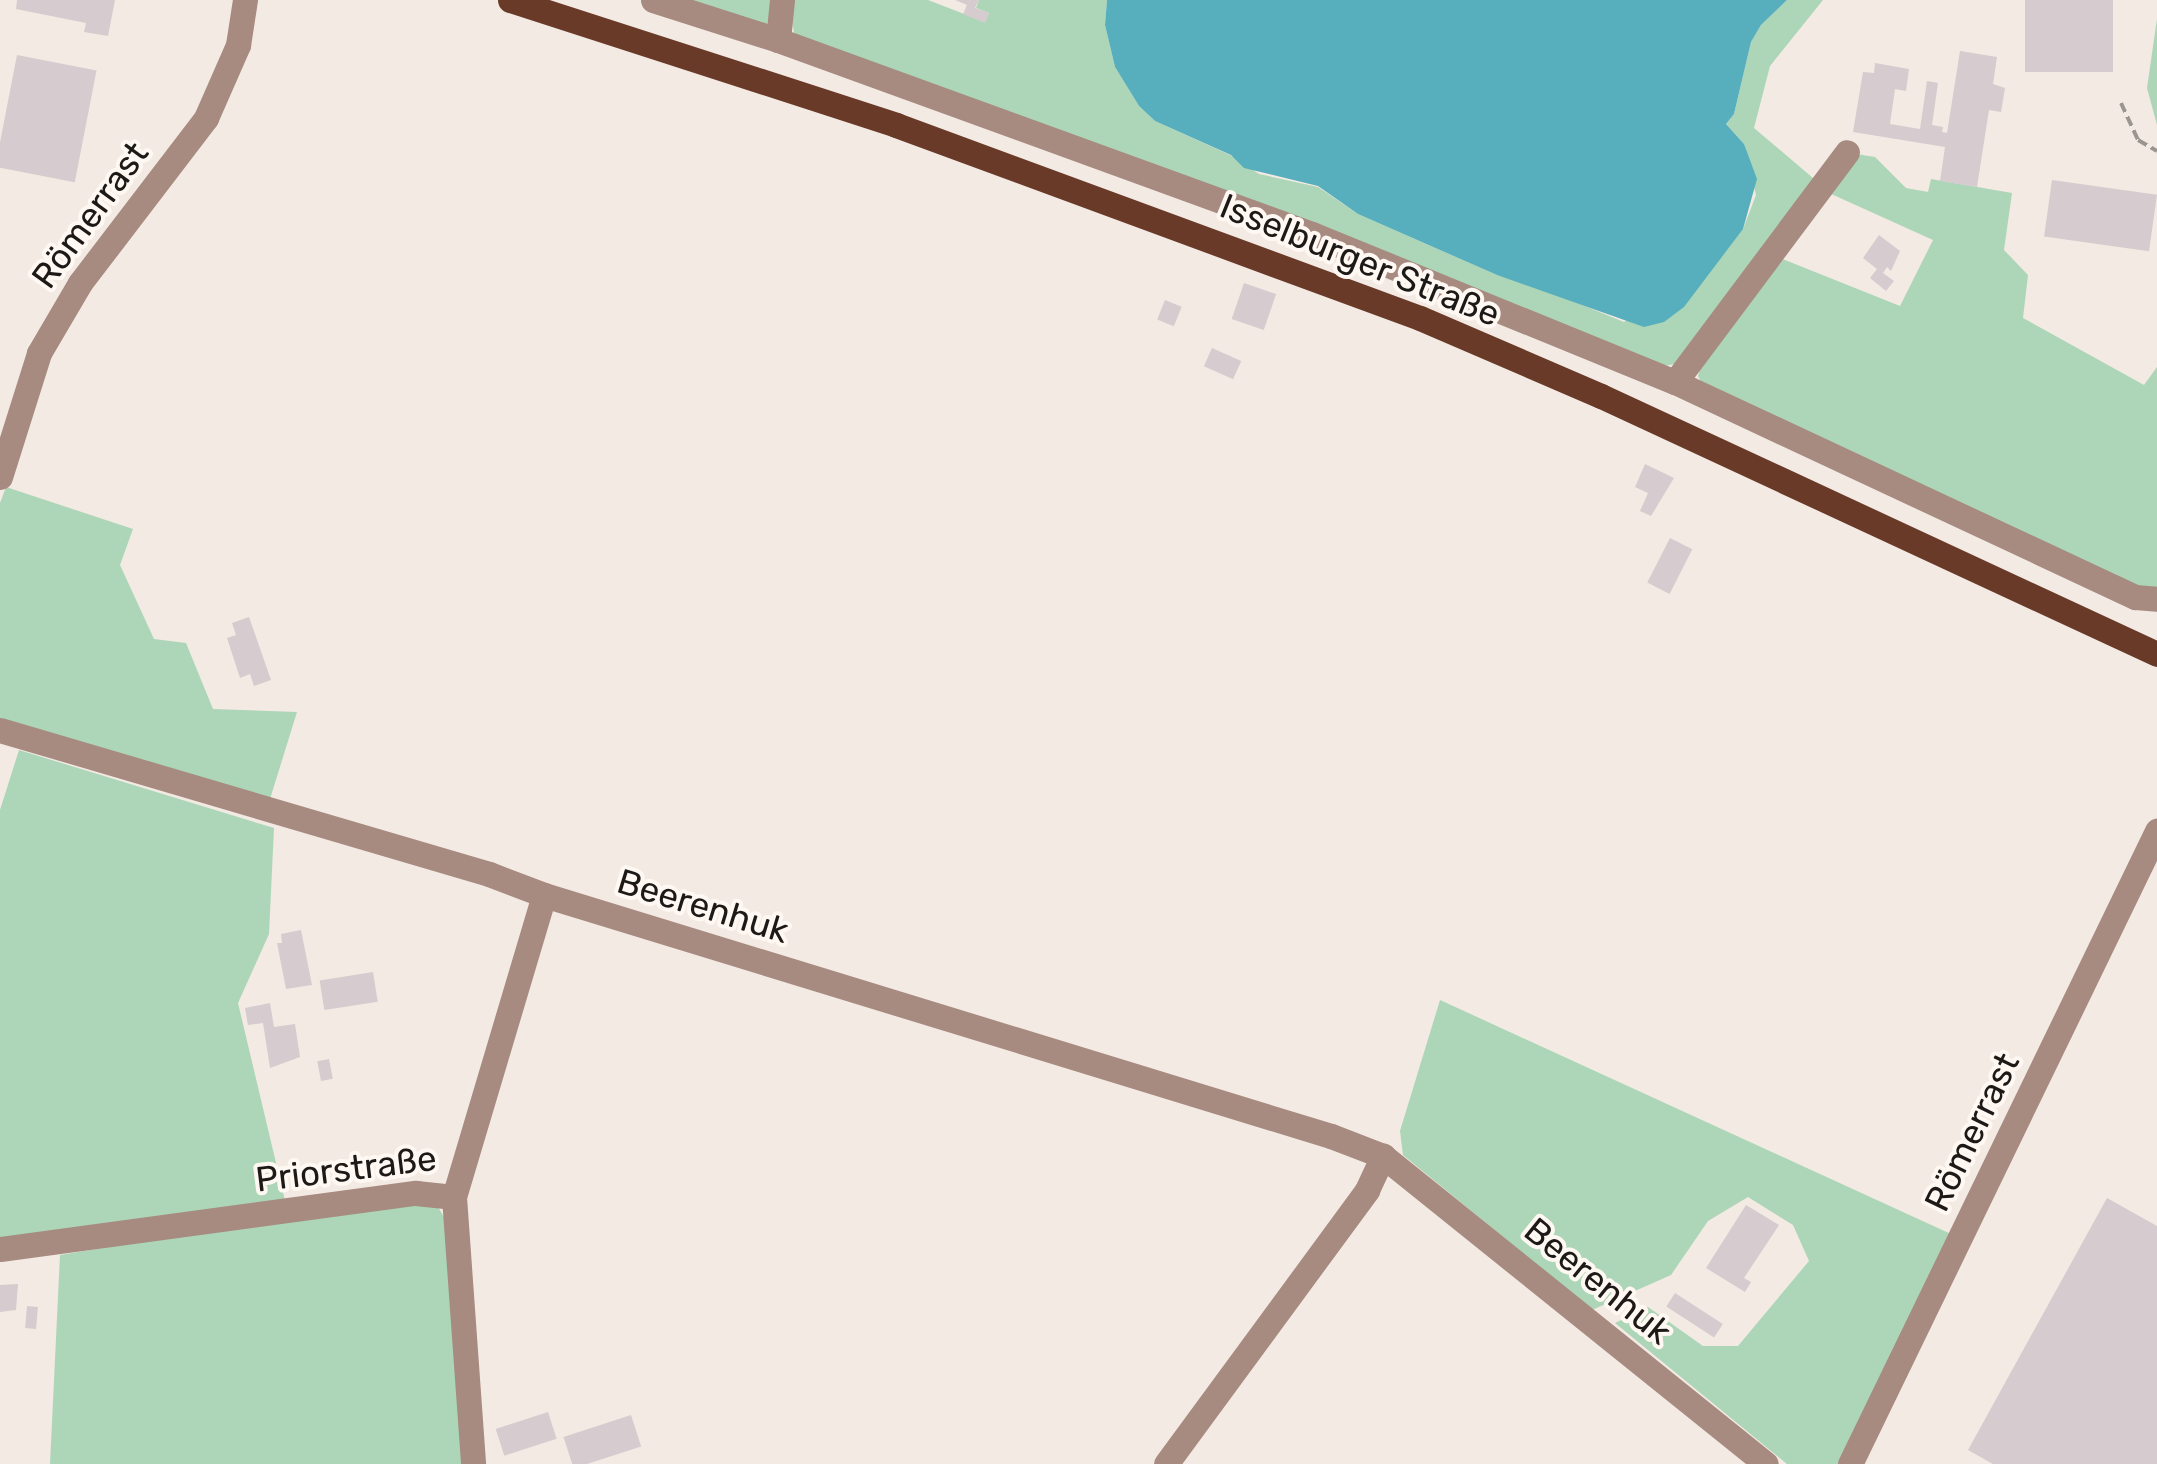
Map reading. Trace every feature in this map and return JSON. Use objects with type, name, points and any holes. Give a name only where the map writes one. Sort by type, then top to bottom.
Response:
[{"type":"main road","name":"Isselburger Straße","points":[[510,0],[915,132],[1420,318],[1600,396],[2157,654]]},
{"type":"street","name":"Römerrast","points":[[0,477],[39,352],[80,283],[206,118],[238,46],[245,0]]},
{"type":"street","points":[[653,0],[778,40],[1312,234],[1676,382],[2135,596],[2157,600]]},
{"type":"street","points":[[778,40],[782,0]]},
{"type":"street","points":[[1676,382],[1848,152]]},
{"type":"street","name":"Beerenhuk","points":[[0,730],[489,874],[544,896],[1331,1136],[1383,1156],[1766,1464]]},
{"type":"street","name":"Römerrast","points":[[1850,1464],[2157,830]]},
{"type":"street","name":"Priorstraße","points":[[0,1249],[416,1193],[454,1197],[544,896]]},
{"type":"street","points":[[1166,1464],[1367,1190],[1383,1156]]},
{"type":"street","points":[[454,1197],[474,1464]]},
{"type":"path","points":[[2121,103],[2138,140],[2157,151]]},
{"type":"green space","points":[[663,0],[776,0],[774,18],[757,32]]},
{"type":"green space","points":[[788,0],[928,0],[985,22],[989,13],[976,8],[979,0],[1107,0],[1105,25],[1115,67],[1139,106],[1155,121],[1230,155],[1259,174],[1318,187],[1358,214],[1497,275],[1531,284],[1624,322],[1743,229],[1756,195],[1744,144],[1726,124],[1734,114],[1751,42],[1761,25],[1787,0],[1823,0],[1770,66],[1754,128],[1820,184],[1681,363],[1657,367],[796,43]]},
{"type":"green space","points":[[2157,19],[2157,125],[2147,88]]},
{"type":"green space","points":[[1856,154],[1875,157],[1906,188],[1928,192],[1931,179],[2012,193],[2004,250],[2028,275],[2023,318],[2144,385],[2157,367],[2157,593],[2135,590],[1705,390],[1698,376],[1704,355],[1780,258],[1900,306],[1933,240],[1829,193]]},
{"type":"green space","points":[[6,487],[133,529],[120,565],[154,639],[186,643],[213,709],[297,712],[270,799],[0,720],[0,503]]},
{"type":"green space","points":[[19,750],[274,828],[269,934],[238,1003],[286,1205],[0,1241],[0,810]]},
{"type":"green space","points":[[1440,1000],[1951,1234],[1842,1464],[1787,1464],[1615,1323],[1648,1307],[1703,1346],[1738,1346],[1809,1261],[1793,1225],[1748,1197],[1708,1221],[1671,1275],[1592,1310],[1403,1155],[1400,1131]]},
{"type":"green space","points":[[414,1196],[435,1202],[447,1222],[467,1464],[50,1464],[60,1255]]},
{"type":"water","points":[[1107,0],[1787,0],[1761,25],[1751,42],[1734,114],[1726,124],[1744,144],[1757,179],[1743,229],[1684,307],[1664,322],[1644,327],[1497,275],[1358,214],[1318,186],[1244,168],[1231,155],[1155,121],[1139,106],[1115,67],[1105,25]]},
{"type":"building","points":[[17,0],[115,0],[108,36],[84,32],[86,23],[16,9]]},
{"type":"building","points":[[955,0],[979,0],[975,8],[989,13],[985,23],[963,14],[967,5]]},
{"type":"building","points":[[2025,0],[2113,0],[2113,72],[2025,72]]},
{"type":"building","points":[[1960,51],[1997,57],[1993,84],[2005,88],[2001,112],[1989,110],[1977,187],[1940,181],[1945,147],[1853,132],[1863,72],[1874,73],[1875,63],[1909,69],[1906,91],[1895,89],[1890,124],[1920,129],[1927,81],[1938,83],[1932,125],[1943,127],[1942,132],[1947,133]]},
{"type":"building","points":[[17,55],[97,70],[75,182],[0,168],[0,142]]},
{"type":"building","points":[[2052,180],[2157,195],[2149,251],[2044,236]]},
{"type":"building","points":[[1879,235],[1900,251],[1891,271],[1887,267],[1883,273],[1894,281],[1886,291],[1870,278],[1877,269],[1863,258]]},
{"type":"building","points":[[1244,283],[1276,294],[1264,330],[1232,319]]},
{"type":"building","points":[[1165,300],[1182,307],[1174,326],[1157,319]]},
{"type":"building","points":[[1212,348],[1241,361],[1233,379],[1204,366]]},
{"type":"building","points":[[1645,464],[1674,478],[1651,516],[1640,511],[1648,493],[1635,487]]},
{"type":"building","points":[[1670,538],[1692,549],[1670,594],[1647,583]]},
{"type":"building","points":[[249,617],[271,680],[254,686],[250,674],[240,678],[227,638],[236,635],[232,623]]},
{"type":"building","points":[[301,930],[312,985],[286,989],[277,943],[282,943],[281,934]]},
{"type":"building","points":[[373,972],[378,1002],[324,1010],[320,980]]},
{"type":"building","points":[[270,1003],[274,1027],[295,1024],[300,1057],[270,1068],[263,1023],[248,1025],[245,1008]]},
{"type":"building","points":[[329,1059],[333,1079],[321,1081],[317,1061]]},
{"type":"building","points":[[2107,1198],[2157,1226],[2157,1464],[1993,1464],[1968,1450]]},
{"type":"building","points":[[1746,1205],[1779,1225],[1744,1278],[1751,1282],[1745,1292],[1706,1268]]},
{"type":"building","points":[[18,1284],[16,1310],[0,1312],[0,1285]]},
{"type":"building","points":[[1675,1293],[1723,1324],[1714,1337],[1666,1306]]},
{"type":"building","points":[[27,1306],[38,1307],[36,1329],[25,1328]]},
{"type":"building","points":[[548,1412],[557,1439],[504,1456],[496,1429]]},
{"type":"building","points":[[631,1415],[641,1446],[587,1464],[572,1464],[563,1437]]}]
